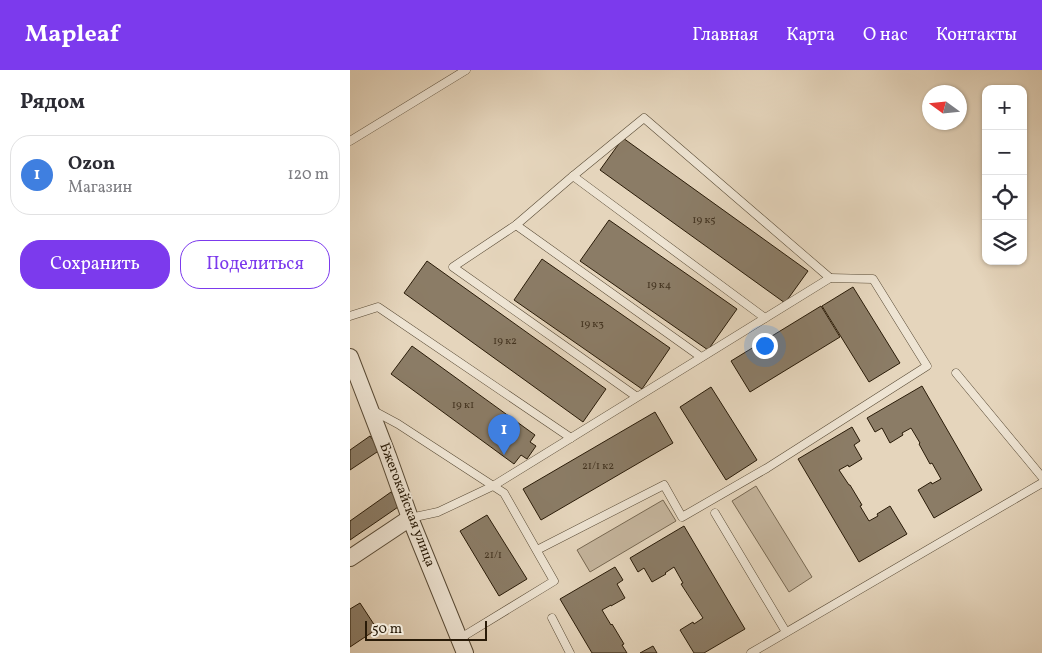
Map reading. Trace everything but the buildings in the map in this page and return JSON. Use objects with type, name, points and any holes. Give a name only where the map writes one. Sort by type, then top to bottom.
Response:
[{"type":"street","name":"Бжегокайская улица","points":[[350,357],[410,518],[462,646]]},
{"type":"street","points":[[350,558],[410,518]]},
{"type":"lane","points":[[350,141],[466,70]]},
{"type":"lane","points":[[637,397],[453,267],[516,225],[644,118],[830,278]]},
{"type":"lane","points":[[573,176],[766,318]]},
{"type":"lane","points":[[516,225],[701,357]]},
{"type":"lane","points":[[410,518],[438,512],[493,486],[830,278],[873,279],[927,366],[767,468],[682,517],[664,485],[537,550]]},
{"type":"lane","points":[[350,316],[378,307],[570,438]]},
{"type":"lane","points":[[956,373],[1042,477]]},
{"type":"lane","points":[[370,409],[398,424],[504,493],[554,581],[462,646]]},
{"type":"lane","points":[[751,653],[1042,483]]},
{"type":"lane","points":[[715,513],[786,632]]},
{"type":"lane","points":[[552,618],[570,653]]},
{"type":"shaded area","points":[[756,486],[812,577],[789,592],[732,501]]},
{"type":"shaded area","points":[[663,500],[676,521],[590,572],[577,550]]},
{"type":"place","name":"Ozon","points":[[504,455]]}]
